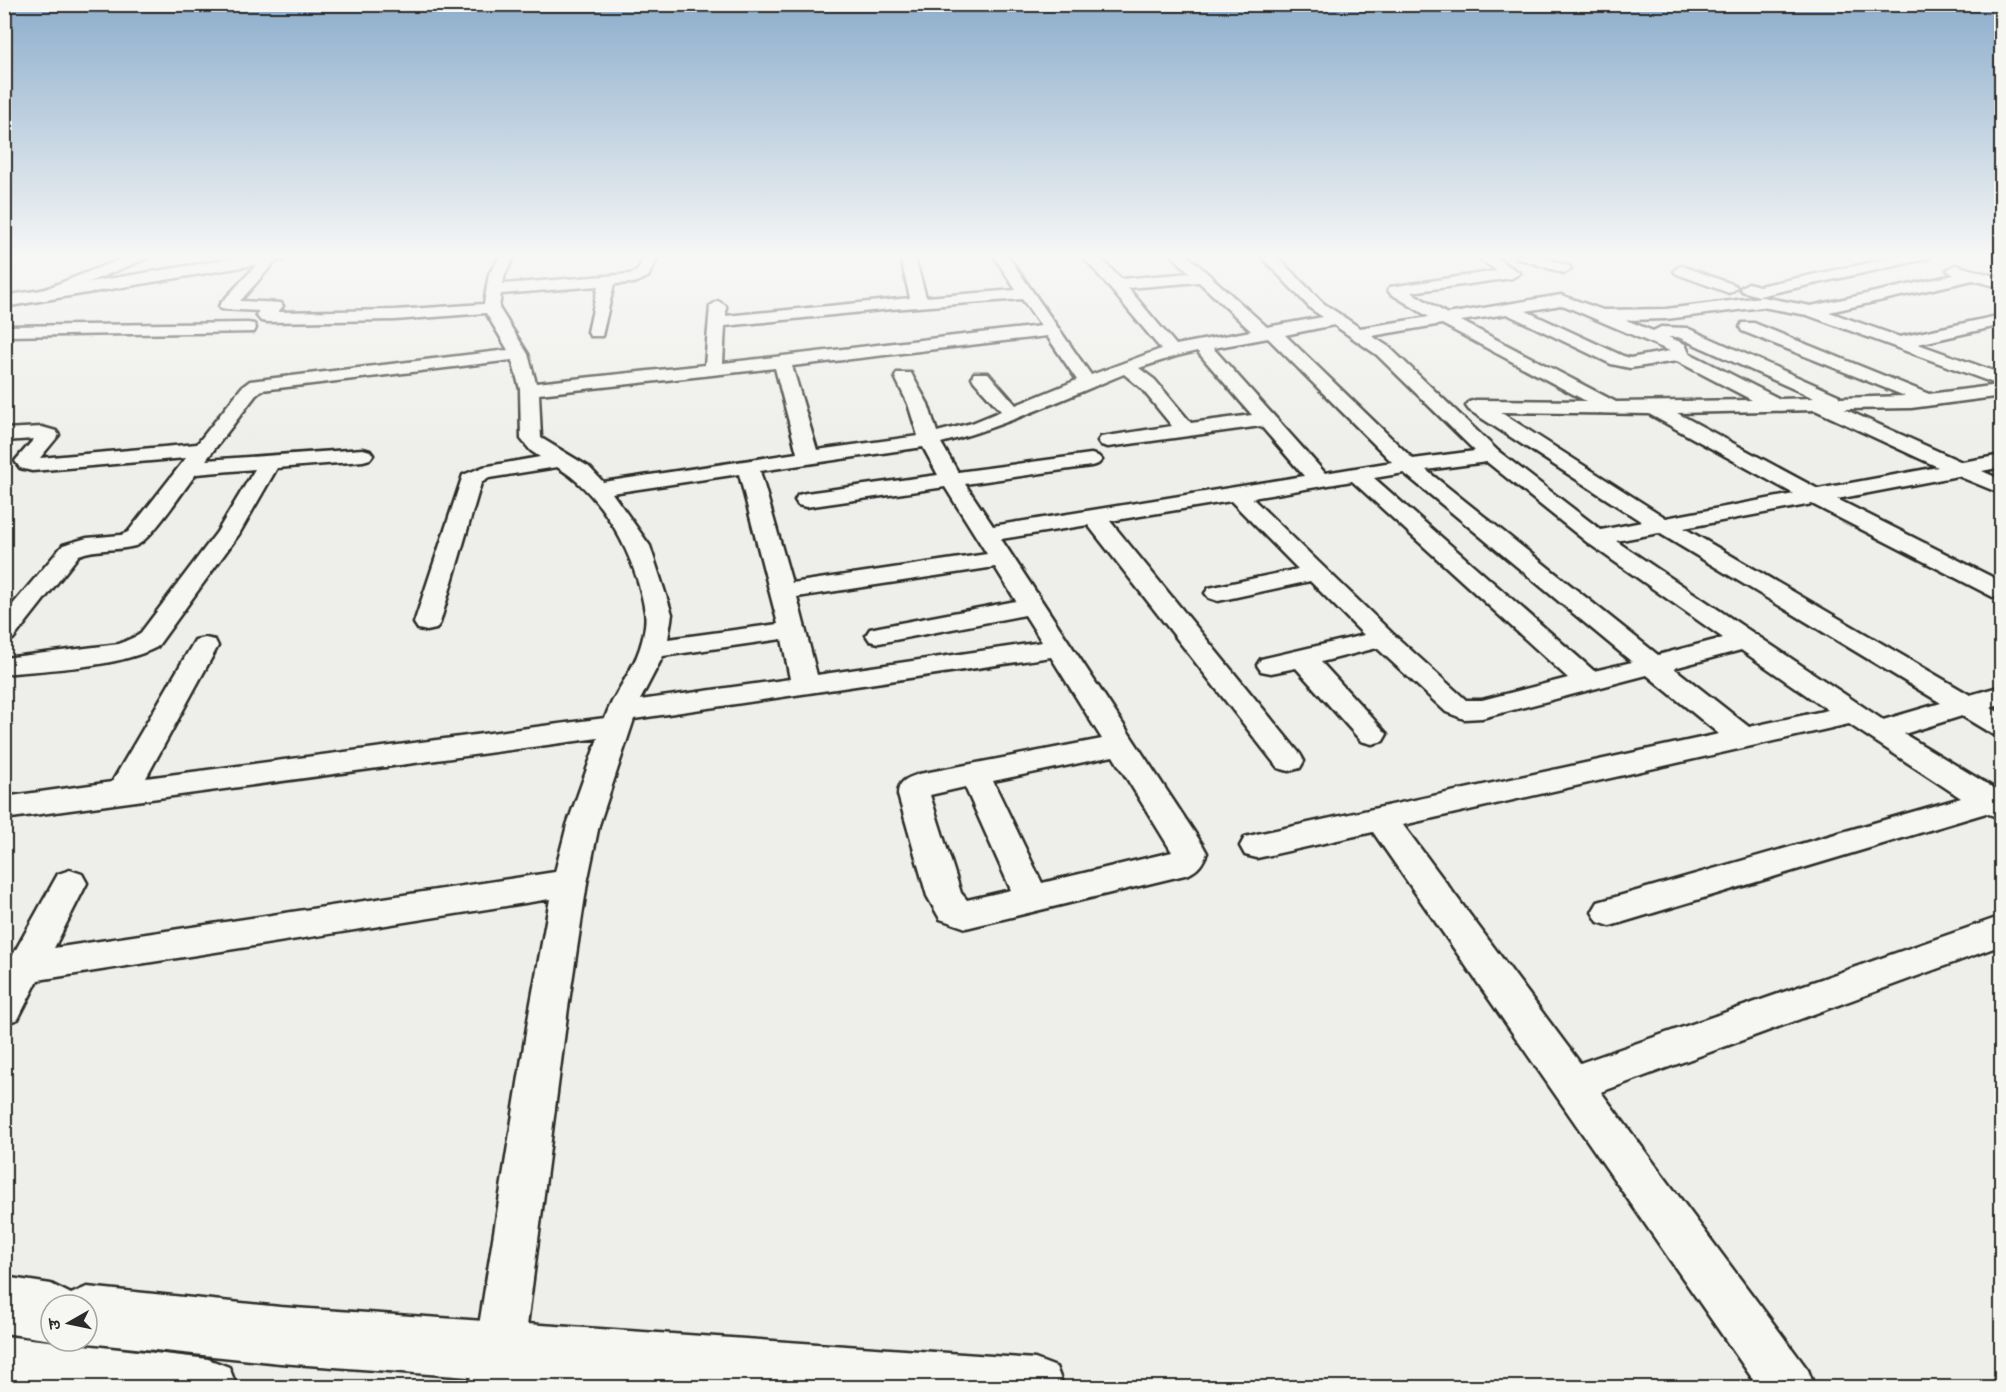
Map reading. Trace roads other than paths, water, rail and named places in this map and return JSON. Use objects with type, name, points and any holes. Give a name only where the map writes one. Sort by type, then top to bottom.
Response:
[{"type":"street","points":[[497,1369],[549,1008],[570,883],[583,825],[619,719],[653,649],[659,614],[638,546],[598,489],[581,472],[538,447],[531,439],[529,389],[519,354],[502,320]]},
{"type":"street","points":[[596,332],[599,320]]},
{"type":"street","points":[[714,370],[717,320]]},
{"type":"street","points":[[1044,320],[1088,383]]},
{"type":"street","points":[[1147,320],[1172,351]]},
{"type":"street","points":[[1253,320],[1408,466],[1744,739]]},
{"type":"street","points":[[598,489],[929,440],[979,427],[1126,367],[1172,351],[1335,320],[1359,333],[1397,363],[1491,455],[1596,538],[1853,714],[1995,804]]},
{"type":"street","points":[[1359,333],[1438,320]]},
{"type":"street","points":[[1446,320],[1614,408]]},
{"type":"street","points":[[1533,320],[1617,360],[1630,363],[1677,356],[1775,404]]},
{"type":"street","points":[[1616,320],[1679,348],[1681,352],[1677,356]]},
{"type":"street","points":[[1835,320],[2001,380]]},
{"type":"street","points":[[1898,343],[2001,320]]},
{"type":"street","points":[[1748,327],[1930,399]]},
{"type":"street","points":[[4,331],[248,328]]},
{"type":"street","points":[[529,389],[714,370],[1051,330]]},
{"type":"street","points":[[1648,333],[1682,332],[1839,403]]},
{"type":"street","points":[[1201,345],[1320,481]]},
{"type":"street","points":[[4,633],[68,552],[80,546],[133,539],[249,391],[257,385],[519,354]]},
{"type":"street","points":[[782,362],[809,458]]},
{"type":"street","points":[[1126,367],[1157,393],[1186,430]]},
{"type":"street","points":[[904,377],[918,404],[929,440],[952,481],[1120,745],[1187,844],[1190,853],[1186,860],[1177,865],[966,914],[952,909],[944,896],[914,795],[915,788],[919,785],[974,773],[1120,745]]},
{"type":"street","points":[[981,377],[1014,414]]},
{"type":"street","points":[[1438,404],[1614,408],[1816,404],[1930,399],[2001,390]]},
{"type":"street","points":[[1971,394],[2001,407]]},
{"type":"street","points":[[1816,404],[2001,488]]},
{"type":"street","points":[[1477,406],[1662,525],[2001,727]]},
{"type":"street","points":[[1653,408],[1814,496],[2001,591]]},
{"type":"street","points":[[1108,441],[1267,419]]},
{"type":"street","points":[[4,435],[42,433],[50,435],[26,461],[27,464],[32,465],[196,459],[269,463],[363,455]]},
{"type":"street","points":[[987,534],[1408,466],[1491,455]]},
{"type":"street","points":[[427,623],[471,480],[483,473],[561,460]]},
{"type":"street","points":[[806,500],[1091,460]]},
{"type":"street","points":[[1596,538],[2001,461]]},
{"type":"street","points":[[4,666],[119,652],[132,649],[148,641],[227,534],[269,463]]},
{"type":"street","points":[[748,467],[793,630],[805,685]]},
{"type":"street","points":[[1358,475],[1588,681]]},
{"type":"street","points":[[1236,494],[1383,639],[1456,706],[1464,710],[1482,709],[1744,641]]},
{"type":"street","points":[[1095,518],[1289,761]]},
{"type":"street","points":[[783,592],[1001,559]]},
{"type":"street","points":[[1218,593],[1316,572]]},
{"type":"street","points":[[879,635],[1031,606]]},
{"type":"street","points":[[653,649],[793,630]]},
{"type":"street","points":[[1271,665],[1383,639]]},
{"type":"street","points":[[122,793],[205,646]]},
{"type":"street","points":[[4,808],[122,793],[619,719],[805,685],[1059,648]]},
{"type":"street","points":[[1302,658],[1372,734]]},
{"type":"street","points":[[1879,731],[2001,695]]},
{"type":"street","points":[[1257,846],[1853,714]]},
{"type":"street","points":[[974,773],[1032,899]]},
{"type":"street","points":[[1610,912],[1995,804]]},
{"type":"street","points":[[1381,819],[1790,1388]]},
{"type":"street","points":[[4,1008],[70,883]]},
{"type":"street","points":[[26,967],[570,883]]},
{"type":"street","points":[[1572,1084],[2001,930]]},
{"type":"street","points":[[4,1305],[39,1309]]},
{"type":"street","points":[[99,1316],[280,1335],[497,1369],[1035,1388]]},
{"type":"street","points":[[4,1365],[208,1387]]}]
